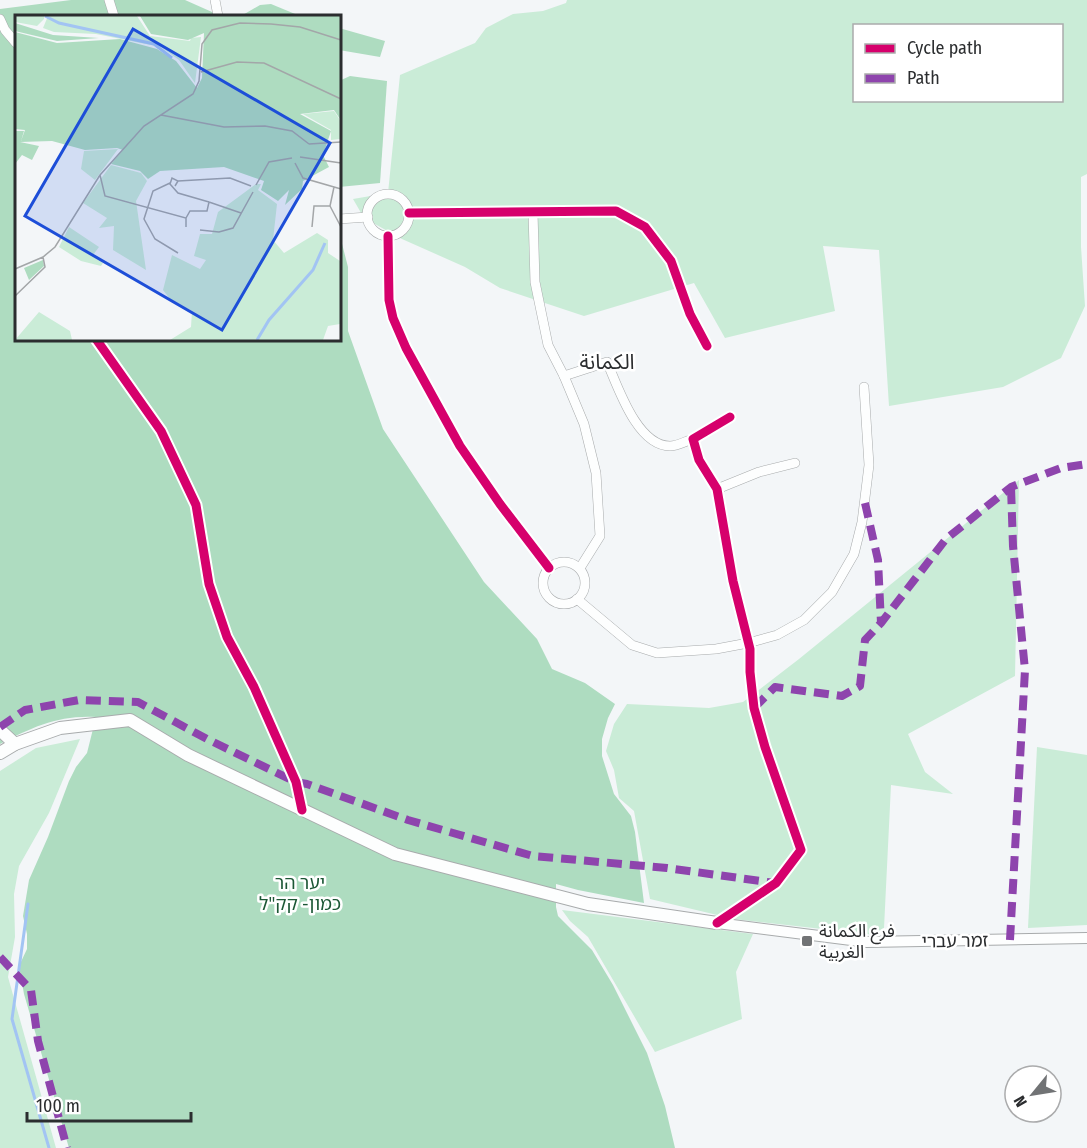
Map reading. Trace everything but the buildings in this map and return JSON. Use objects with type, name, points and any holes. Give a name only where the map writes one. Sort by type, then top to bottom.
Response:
[{"type":"main road","points":[[0,753],[15,744],[60,728],[130,720],[188,754],[395,855],[588,904],[717,923]]},
{"type":"main road","points":[[0,730],[15,744]]},
{"type":"street","points":[[109,0],[114,15]]},
{"type":"street","points":[[215,0],[218,15]]},
{"type":"street","points":[[0,19],[5,30],[15,42]]},
{"type":"street","points":[[384,195],[398,196],[407,206],[409,213],[406,227],[401,232],[388,236],[375,232],[370,226],[368,217],[369,207],[373,201],[384,195]]},
{"type":"street","points":[[409,213],[616,211],[645,227],[671,261],[690,314],[707,345]]},
{"type":"street","points":[[533,213],[535,282],[548,345],[584,424],[596,483],[600,536],[579,568]]},
{"type":"street","points":[[340,219],[368,217]]},
{"type":"street","points":[[388,236],[389,300],[393,318],[406,348],[460,446],[500,504],[549,568]]},
{"type":"street","points":[[97,340],[161,431],[196,504],[210,584],[227,637],[254,687],[296,782],[302,810]]},
{"type":"street","points":[[564,376],[607,362],[636,422],[649,440],[670,446],[693,439],[730,417]]},
{"type":"street","points":[[577,599],[632,645],[657,653],[716,649],[748,643],[777,635],[804,620],[832,592],[854,554],[862,522],[869,465],[864,387]]},
{"type":"street","points":[[693,439],[699,460],[717,489],[733,581],[748,643],[754,708],[765,747],[801,850],[776,883],[717,923]]},
{"type":"street","points":[[717,489],[759,472],[795,463]]},
{"type":"street","points":[[561,562],[567,562],[579,568],[583,574],[585,588],[577,599],[564,604],[546,594],[543,580],[549,568],[561,562]]},
{"type":"street","name":"זמר עברי","points":[[717,923],[867,942],[1087,938]]},
{"type":"green space","name":"יער הר כמון- קק\"ל","points":[[71,0],[185,0],[219,15],[15,15],[15,340],[340,340],[340,236],[348,267],[348,331],[383,429],[484,582],[537,639],[552,669],[585,683],[615,704],[602,739],[602,756],[614,794],[631,816],[644,903],[556,884],[556,907],[558,916],[592,950],[613,985],[647,1053],[665,1106],[675,1148],[69,1148],[24,994],[19,966],[27,949],[27,934],[23,916],[29,880],[69,781],[87,753],[96,717],[70,718],[46,723],[0,744],[0,9]]},
{"type":"green space","points":[[567,0],[1087,0],[1087,174],[1081,177],[1081,247],[1085,306],[1061,358],[1003,387],[889,406],[879,250],[823,246],[835,311],[725,338],[694,283],[584,316],[500,288],[465,267],[402,239],[364,218],[353,199],[388,193],[400,75],[475,43],[486,28],[513,14],[543,11],[566,3]]},
{"type":"green space","points":[[271,4],[298,15],[243,15],[260,5]]},
{"type":"green space","points":[[340,28],[385,41],[380,57],[340,50]]},
{"type":"green space","points":[[350,76],[387,81],[380,183],[340,187],[340,81]]},
{"type":"green space","points":[[1019,480],[1015,676],[908,734],[925,772],[953,794],[891,785],[884,928],[876,935],[734,919],[650,899],[634,811],[619,798],[614,770],[606,751],[614,724],[627,704],[709,708],[743,702]]},
{"type":"green space","points":[[80,739],[49,813],[19,866],[14,894],[15,937],[8,977],[56,1148],[0,1148],[0,771],[36,748]]},
{"type":"green space","points":[[1037,747],[1087,755],[1087,925],[1028,928]]},
{"type":"green space","points":[[562,910],[753,934],[736,972],[742,1019],[655,1052],[588,937],[570,921]]},
{"type":"waterway","points":[[28,904],[12,1019],[49,1148]]},
{"type":"marked path","points":[[754,708],[775,687],[842,696],[860,686],[865,640],[881,623],[946,539],[1011,487],[1061,468],[1087,464]]},
{"type":"marked path","points":[[1010,940],[1025,670],[1013,546],[1011,487]]},
{"type":"marked path","points":[[865,503],[878,560],[881,623]]},
{"type":"marked path","points":[[0,727],[25,710],[79,700],[138,702],[207,739],[296,782],[408,820],[533,856],[667,868],[775,883]]},
{"type":"marked path","points":[[0,957],[31,990],[38,1041],[67,1148]]},
{"type":"cycle path","points":[[409,213],[616,211],[645,227],[671,261],[690,314],[707,346]]},
{"type":"cycle path","points":[[388,236],[389,300],[393,318],[406,348],[460,446],[500,504],[549,568]]},
{"type":"cycle path","points":[[97,340],[161,431],[196,505],[209,584],[227,637],[254,687],[296,782],[302,810]]},
{"type":"cycle path","points":[[717,923],[776,883],[801,850],[765,747],[754,708],[750,649],[733,581],[717,489],[699,460],[693,439],[730,417]]},
{"type":"place","name":"فرع الكمانة الغربية","points":[[807,941]]},
{"type":"district","name":"الكمانة","points":[[607,362]]}]
